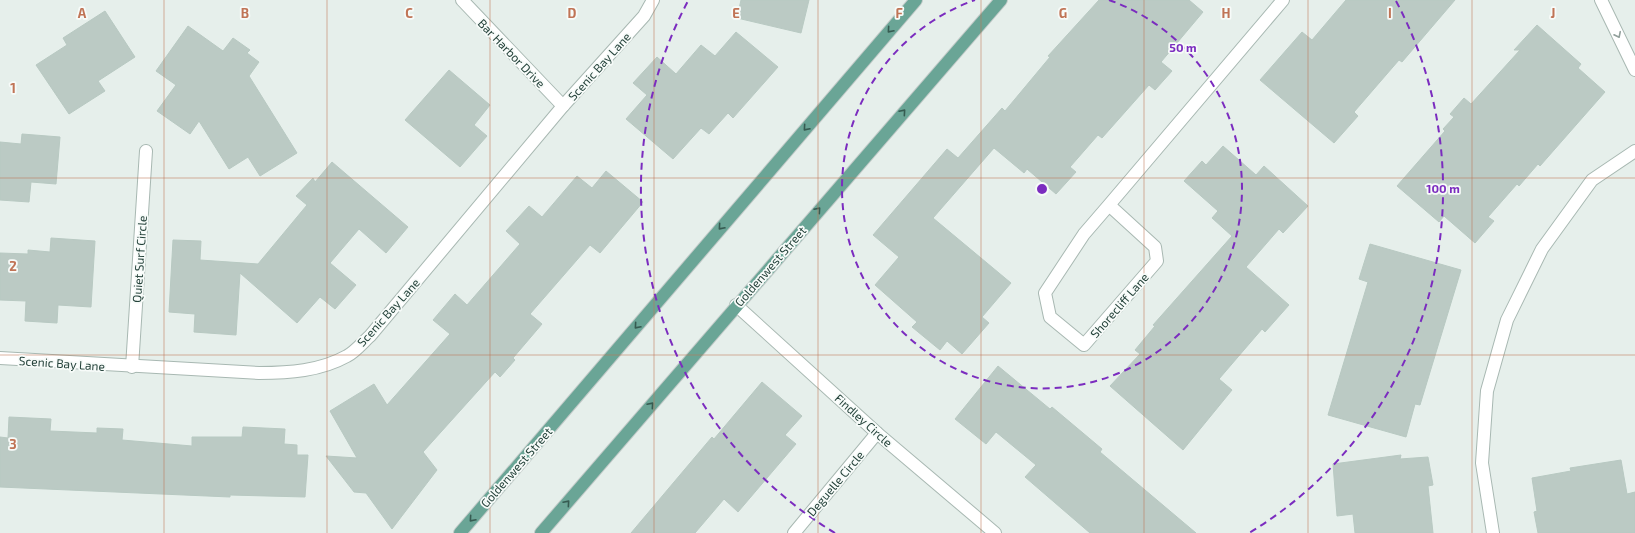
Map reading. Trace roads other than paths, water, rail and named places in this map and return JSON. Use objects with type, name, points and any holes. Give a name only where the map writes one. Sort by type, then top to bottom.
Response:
[{"type":"main road","name":"Goldenwest Street","points":[[460,533],[916,0]]},
{"type":"main road","name":"Goldenwest Street","points":[[541,533],[736,305],[1001,0]]},
{"type":"street","name":"Bar Harbor Drive","points":[[462,0],[562,106]]},
{"type":"street","name":"Scenic Bay Lane","points":[[0,358],[259,374],[291,373],[321,367],[347,356],[370,336],[562,106],[644,16],[653,0]]},
{"type":"street","name":"Shorecliff Lane","points":[[1109,205],[1155,247],[1157,262],[1084,346],[1050,318],[1045,293],[1084,234],[1283,0]]},
{"type":"street","points":[[1601,0],[1635,70]]},
{"type":"street","name":"Quiet Surf Circle","points":[[132,367],[146,151]]},
{"type":"street","points":[[1493,533],[1482,463],[1486,391],[1507,320],[1542,249],[1592,180],[1635,151]]},
{"type":"street","name":"Findley Circle","points":[[736,305],[877,433],[995,533]]},
{"type":"street","name":"Deguelle Circle","points":[[794,533],[877,433]]}]
